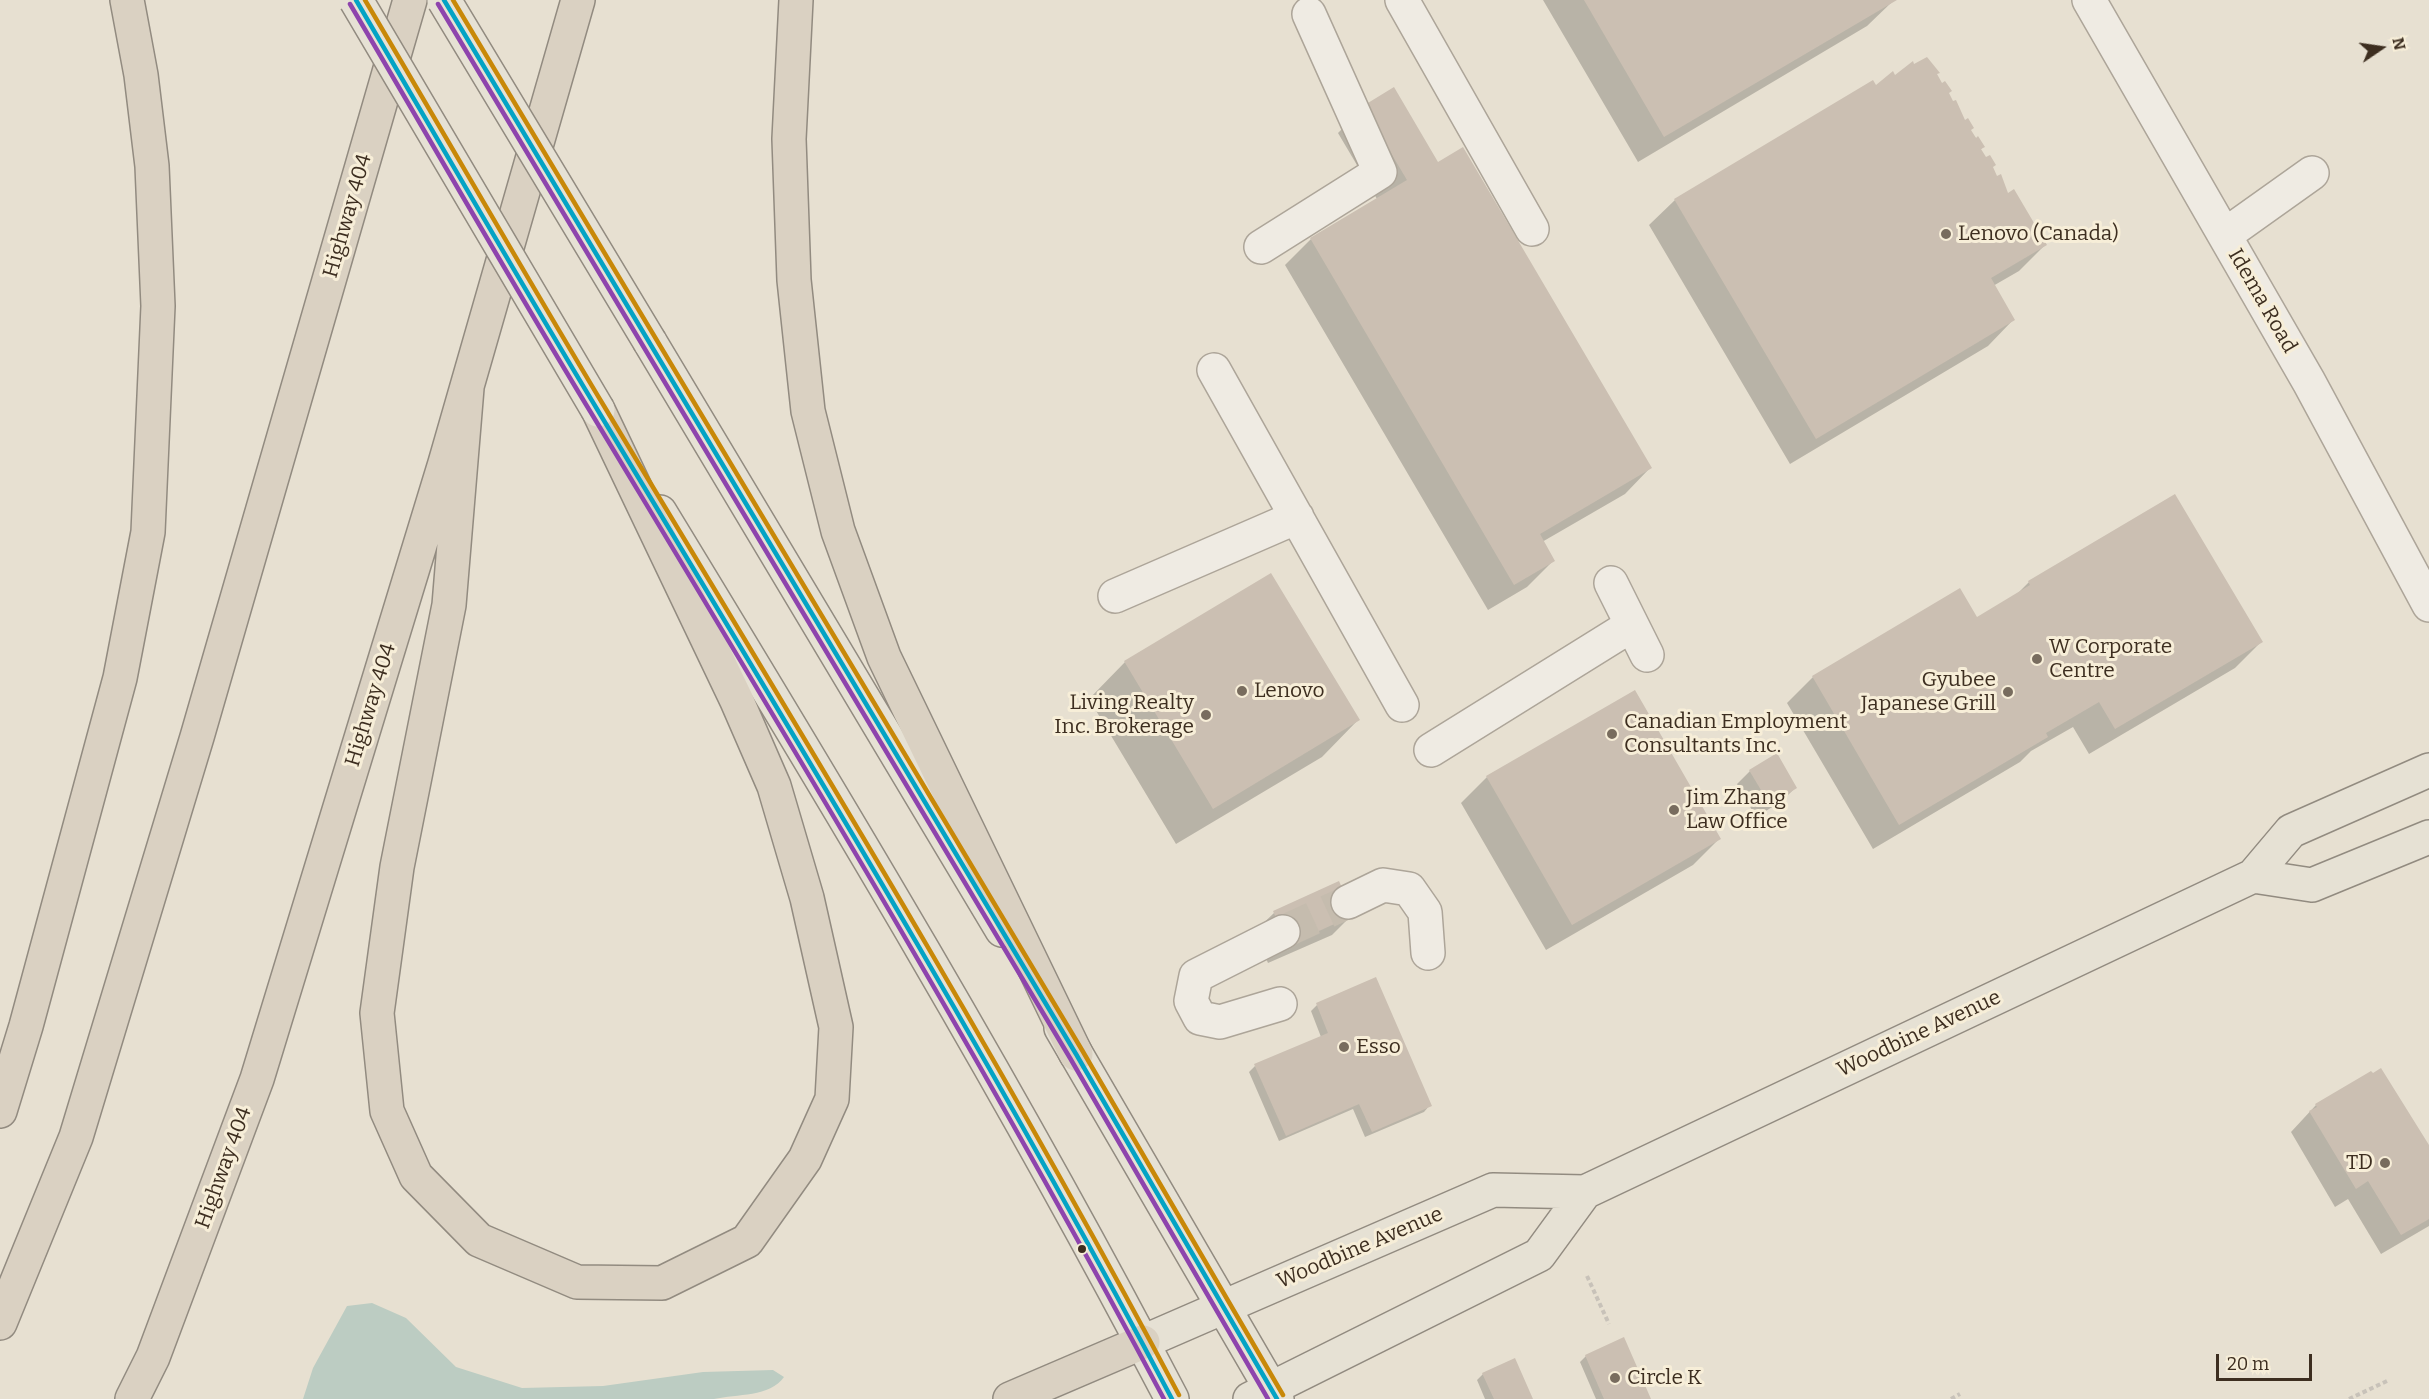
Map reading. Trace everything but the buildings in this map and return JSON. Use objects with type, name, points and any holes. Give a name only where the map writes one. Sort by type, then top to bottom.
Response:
[{"type":"highway","points":[[0,1111],[26,1026],[120,678],[147,532],[158,306],[155,225],[152,166],[141,75],[126,0]]},
{"type":"highway","name":"Highway 404","points":[[0,1323],[79,1126],[197,737],[410,0]]},
{"type":"highway","name":"Highway 404","points":[[132,1399],[153,1357],[257,1079],[467,388],[578,0]]},
{"type":"highway","points":[[795,0],[789,139],[794,280],[808,411],[838,531],[884,657],[1076,1054]]},
{"type":"highway","points":[[467,388],[449,605],[397,867],[377,1013],[387,1111],[416,1176],[479,1240],[577,1282],[662,1283],[747,1241],[806,1159],[832,1099],[836,1027],[807,898],[774,786],[737,701],[598,410]]},
{"type":"highway","points":[[1010,1399],[1143,1342]]},
{"type":"main road","points":[[356,0],[598,410],[816,769],[989,1063],[1172,1399]]},
{"type":"main road","points":[[444,0],[1076,1054],[1223,1307],[1266,1395]]},
{"type":"main road","name":"Woodbine Avenue","points":[[1143,1342],[1493,1190],[1585,1192],[2253,876],[2291,831],[2429,770]]},
{"type":"main road","points":[[2253,876],[2312,885],[2429,837]]},
{"type":"main road","name":"Woodbine Avenue","points":[[1266,1395],[1539,1255],[1585,1192]]},
{"type":"street","points":[[1402,0],[1532,229]]},
{"type":"street","name":"Idema Road","points":[[2089,0],[2309,382],[2429,605]]},
{"type":"street","points":[[1261,247],[1380,172],[1309,14]]},
{"type":"street","points":[[2224,235],[2312,173]]},
{"type":"street","points":[[1214,370],[1402,705]]},
{"type":"street","points":[[1115,596],[1297,517]]},
{"type":"street","points":[[1611,583],[1647,655]]},
{"type":"street","points":[[1431,750],[1632,625]]},
{"type":"street","points":[[1348,902],[1383,885],[1409,889],[1425,912],[1428,953]]},
{"type":"street","points":[[1280,1004],[1220,1022],[1200,1018],[1191,1001],[1196,976],[1283,932]]},
{"type":"path","points":[[1587,1276],[1609,1324]]},
{"type":"path","points":[[2349,1399],[2387,1381]]},
{"type":"path","points":[[1951,1399],[1960,1394]]},
{"type":"shaded area","points":[[372,1303],[406,1318],[456,1367],[522,1388],[603,1386],[703,1372],[773,1370],[784,1377],[778,1383],[762,1391],[714,1399],[303,1399],[313,1368],[347,1306]]},
{"type":"tunnel","points":[[1283,932],[1348,902]]},
{"type":"transit line","points":[[356,0],[538,311],[893,902],[1035,1149],[1172,1399]]},
{"type":"transit line","points":[[365,0],[970,1020],[1111,1269],[1179,1395]]},
{"type":"transit line","points":[[444,0],[1076,1054],[1277,1399]]},
{"type":"transit line","points":[[453,0],[1082,1050],[1283,1395]]},
{"type":"transit line","points":[[350,4],[531,314],[957,1026],[1164,1399]]},
{"type":"transit line","points":[[438,4],[1070,1058],[1268,1399]]},
{"type":"place","name":"Lenovo (Canada)","points":[[1946,234]]},
{"type":"place","name":"W Corporate Centre","points":[[2037,659]]},
{"type":"place","name":"Lenovo","points":[[1242,691]]},
{"type":"place","name":"Gyubee Japanese Grill","points":[[2008,692]]},
{"type":"place","name":"Living Realty Inc. Brokerage","points":[[1206,715]]},
{"type":"place","name":"Canadian Employment Consultants Inc.","points":[[1612,734]]},
{"type":"place","name":"Jim Zhang Law Office","points":[[1674,810]]},
{"type":"place","name":"Esso","points":[[1344,1047]]},
{"type":"place","name":"TD","points":[[2385,1163]]},
{"type":"place","name":"Circle K","points":[[1615,1378]]}]
